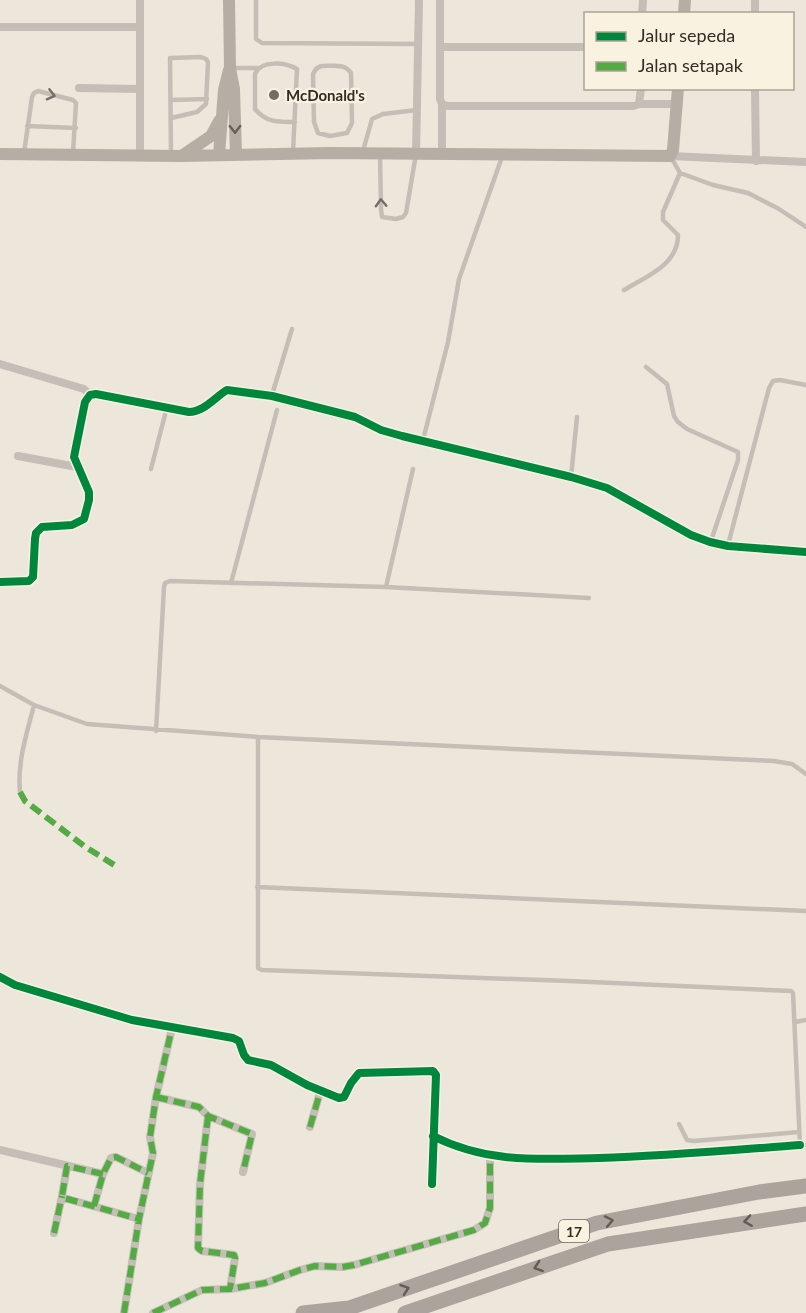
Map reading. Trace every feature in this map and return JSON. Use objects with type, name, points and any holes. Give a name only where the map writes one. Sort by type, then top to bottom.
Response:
[{"type":"highway","name":"17","points":[[345,1310],[597,1223],[759,1192],[806,1186]]},
{"type":"highway","name":"17","points":[[405,1313],[608,1244],[806,1214]]},
{"type":"highway","points":[[425,1313],[442,1300]]},
{"type":"highway","points":[[303,1313],[345,1310]]},
{"type":"main road","points":[[229,0],[230,68],[234,89],[236,155]]},
{"type":"main road","points":[[219,155],[224,90],[230,68]]},
{"type":"main road","points":[[0,154],[330,153],[670,156],[673,150],[678,90]]},
{"type":"main road","points":[[176,155],[211,136],[222,112]]},
{"type":"street","points":[[140,0],[140,155]]},
{"type":"street","points":[[416,154],[419,0]]},
{"type":"street","points":[[440,0],[442,154]]},
{"type":"street","points":[[0,27],[140,27]]},
{"type":"street","points":[[440,47],[584,46]]},
{"type":"street","points":[[79,88],[140,89]]},
{"type":"street","points":[[639,104],[641,90]]},
{"type":"street","points":[[755,90],[756,161]]},
{"type":"street","points":[[442,104],[447,106],[677,104]]},
{"type":"street","points":[[670,156],[806,162]]},
{"type":"street","points":[[0,364],[84,389],[90,395],[103,394],[195,412],[227,390],[272,396],[355,417],[381,430],[423,442],[571,477],[607,488],[691,535],[711,542],[728,546],[806,552]]},
{"type":"street","points":[[0,582],[29,581],[33,577],[36,533],[42,527],[72,525],[84,519],[89,492],[74,457],[82,413],[90,395]]},
{"type":"street","points":[[18,456],[77,467]]},
{"type":"street","points":[[0,976],[8,982],[36,992],[132,1020],[233,1038],[239,1041],[248,1060],[272,1065],[307,1085],[339,1098],[344,1097],[359,1073],[433,1071],[436,1075],[432,1184]]},
{"type":"street","points":[[124,1313],[138,1219],[153,1153],[150,1137],[156,1096],[172,1028]]},
{"type":"street","points":[[310,1127],[321,1089]]},
{"type":"street","points":[[156,1096],[198,1107],[208,1116],[252,1134],[243,1172]]},
{"type":"street","points":[[208,1116],[200,1184],[198,1248],[202,1251],[234,1255],[230,1289]]},
{"type":"street","points":[[433,1136],[451,1145],[490,1156],[522,1160],[645,1157],[803,1145]]},
{"type":"street","points":[[0,1149],[103,1174]]},
{"type":"street","points":[[153,1313],[202,1290],[230,1289],[265,1283],[315,1266],[354,1265],[474,1230],[485,1222],[490,1208],[490,1156]]},
{"type":"street","points":[[94,1206],[103,1174],[111,1158],[116,1158],[148,1173]]},
{"type":"street","points":[[54,1233],[67,1166]]},
{"type":"street","points":[[62,1196],[138,1219]]},
{"type":"lane","points":[[256,0],[254,32],[256,39],[262,43],[418,44]]},
{"type":"lane","points":[[171,117],[197,112],[203,108],[207,99],[208,62],[204,57],[170,58],[171,117],[176,155]]},
{"type":"lane","points":[[230,68],[258,68],[269,64],[286,64],[297,69],[293,154]]},
{"type":"lane","points":[[321,66],[344,66],[349,68],[351,73],[352,123],[347,133],[330,136],[318,133],[314,122],[313,74],[321,66]]},
{"type":"lane","points":[[258,68],[255,74],[255,109],[265,119],[275,122],[295,122]]},
{"type":"lane","points":[[24,153],[32,97],[38,91],[73,100],[77,106],[72,153]]},
{"type":"lane","points":[[171,100],[207,99]]},
{"type":"lane","points":[[363,154],[372,119],[382,114],[417,110]]},
{"type":"lane","points":[[27,126],[76,128]]},
{"type":"lane","points":[[330,136],[330,153]]},
{"type":"lane","points":[[380,154],[381,210],[382,217],[387,219],[404,217],[406,213],[416,154]]},
{"type":"lane","points":[[423,442],[448,342],[459,279],[503,155]]},
{"type":"lane","points":[[670,156],[681,172],[713,186],[748,193],[779,209],[806,228]]},
{"type":"lane","points":[[624,290],[670,261],[678,246],[678,235],[663,220],[663,212],[681,172]]},
{"type":"lane","points":[[272,396],[292,329]]},
{"type":"lane","points":[[646,367],[667,384],[674,416],[678,422],[687,429],[738,452],[738,460],[711,542]]},
{"type":"lane","points":[[728,546],[769,388],[773,381],[780,380],[806,385]]},
{"type":"lane","points":[[151,469],[167,407]]},
{"type":"lane","points":[[231,583],[277,410]]},
{"type":"lane","points":[[571,477],[577,417]]},
{"type":"lane","points":[[386,587],[413,470]]},
{"type":"lane","points":[[156,731],[165,583],[386,587],[589,598]]},
{"type":"lane","points":[[0,686],[34,705],[87,724],[258,737],[774,761],[792,764],[806,774]]},
{"type":"lane","points":[[20,792],[22,753],[34,705]]},
{"type":"lane","points":[[258,737],[258,968],[262,970],[791,991],[795,1022],[799,1132],[803,1145]]},
{"type":"lane","points":[[257,887],[806,911]]},
{"type":"lane","points":[[795,1022],[806,1020]]},
{"type":"lane","points":[[679,1124],[687,1140],[694,1141],[799,1132]]},
{"type":"marked path","points":[[20,792],[25,801],[84,846],[119,868]]},
{"type":"marked path","points":[[124,1313],[139,1219],[153,1153],[150,1137],[156,1097],[172,1028]]},
{"type":"marked path","points":[[310,1127],[321,1089]]},
{"type":"marked path","points":[[156,1097],[199,1107],[208,1116],[252,1134],[243,1172]]},
{"type":"marked path","points":[[208,1116],[200,1184],[198,1248],[202,1251],[234,1255],[230,1289]]},
{"type":"marked path","points":[[94,1206],[103,1174],[111,1158],[116,1157],[148,1173]]},
{"type":"marked path","points":[[153,1313],[202,1290],[230,1289],[265,1283],[315,1266],[354,1265],[474,1230],[485,1223],[490,1208],[490,1157]]},
{"type":"marked path","points":[[103,1174],[67,1166],[62,1196],[139,1219]]},
{"type":"marked path","points":[[54,1233],[62,1196]]},
{"type":"cycle path","points":[[0,582],[29,581],[33,577],[36,533],[42,527],[72,525],[84,519],[89,492],[74,457],[85,402],[90,395],[96,394],[189,412],[204,407],[227,390],[272,396],[355,417],[381,430],[402,436],[571,477],[607,488],[691,535],[710,542],[728,546],[806,552]]},
{"type":"cycle path","points":[[0,977],[15,985],[132,1020],[233,1038],[239,1041],[248,1060],[271,1065],[307,1085],[339,1098],[344,1097],[359,1073],[433,1071],[436,1075],[432,1184]]},
{"type":"cycle path","points":[[433,1136],[454,1145],[494,1156],[535,1159],[649,1156],[800,1145]]},
{"type":"place","name":"McDonald's","points":[[274,95]]}]
